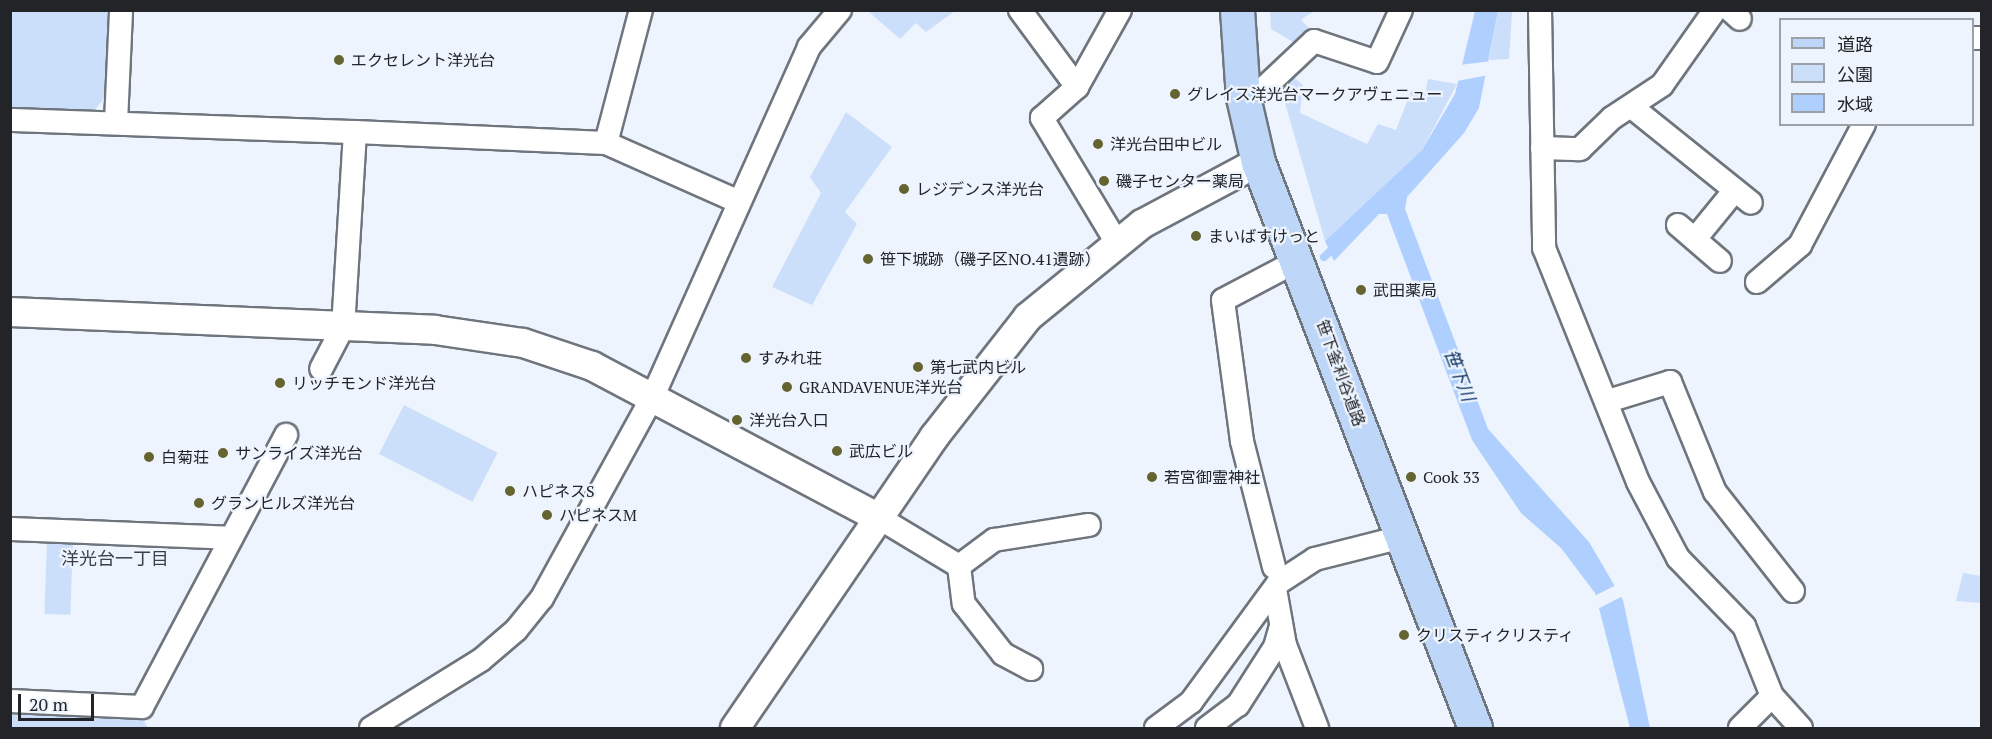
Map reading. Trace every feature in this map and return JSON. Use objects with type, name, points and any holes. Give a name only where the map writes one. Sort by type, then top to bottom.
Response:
[{"type":"main road","name":"笹下釜利谷道路","points":[[1237,10],[1243,98],[1258,162],[1299,260],[1475,729]]},
{"type":"street","points":[[116,122],[121,10]]},
{"type":"street","points":[[606,143],[640,10]]},
{"type":"street","points":[[371,729],[434,693],[516,630],[566,560],[653,396],[737,201],[809,47],[840,10]]},
{"type":"street","points":[[1020,10],[1077,87]]},
{"type":"street","points":[[1117,243],[1042,118],[1077,87],[1120,10]]},
{"type":"street","points":[[1243,98],[1263,89],[1314,41],[1377,62],[1401,10]]},
{"type":"street","points":[[1540,10],[1544,248],[1608,400],[1638,482],[1678,558],[1744,626],[1772,696],[1802,729]]},
{"type":"street","points":[[1542,148],[1580,149],[1612,118],[1633,108],[1662,85],[1715,10]]},
{"type":"street","points":[[1633,108],[1743,196],[1686,232],[1720,261]]},
{"type":"street","points":[[10,120],[116,122],[606,143],[737,201]]},
{"type":"street","points":[[1756,282],[1800,245],[1863,126]]},
{"type":"street","points":[[321,369],[343,327],[355,132]]},
{"type":"street","points":[[735,729],[881,519],[934,437],[1028,317],[1117,243],[1258,162]]},
{"type":"street","points":[[1299,260],[1223,300],[1242,441],[1284,616],[1285,645],[1317,729]]},
{"type":"street","points":[[10,312],[435,330],[523,342],[592,366],[653,396],[881,519],[959,566]]},
{"type":"street","points":[[1608,400],[1670,382],[1715,492],[1793,591]]},
{"type":"street","points":[[10,701],[142,707],[286,435]]},
{"type":"street","points":[[959,566],[994,540],[1089,525]]},
{"type":"street","points":[[10,529],[231,538]]},
{"type":"street","points":[[1156,729],[1191,702],[1274,578],[1315,559],[1402,537]]},
{"type":"street","points":[[959,566],[964,604],[1003,654],[1031,669]]},
{"type":"street","points":[[1207,729],[1238,705],[1275,647],[1284,616]]},
{"type":"street","points":[[1740,729],[1772,696]]},
{"type":"green space","points":[[11,11],[110,11],[105,97],[94,111],[11,108]]},
{"type":"green space","points":[[868,11],[955,11],[926,32],[916,23],[900,39]]},
{"type":"green space","points":[[1270,11],[1314,11],[1301,20],[1310,29],[1293,42],[1271,29]]},
{"type":"green space","points":[[1498,11],[1525,11],[1512,12],[1509,59],[1489,60]]},
{"type":"green space","points":[[1290,74],[1303,85],[1300,113],[1367,144],[1378,124],[1396,130],[1411,91],[1425,94],[1428,79],[1457,84],[1422,150],[1325,241],[1280,86]]},
{"type":"green space","points":[[846,112],[892,147],[845,212],[857,224],[812,305],[772,287],[821,193],[810,177]]},
{"type":"green space","points":[[404,405],[498,453],[473,502],[379,454]]},
{"type":"green space","points":[[47,539],[73,540],[70,615],[44,614]]},
{"type":"green space","points":[[1963,573],[1981,576],[1981,603],[1956,601]]},
{"type":"green space","points":[[11,711],[141,716],[148,728],[11,728]]},
{"type":"water","name":"笹下川","points":[[1475,11],[1498,11],[1479,108],[1464,133],[1407,197],[1405,209],[1488,429],[1589,542],[1623,600],[1650,728],[1630,728],[1595,593],[1561,548],[1521,513],[1472,440],[1387,214],[1379,214],[1334,261],[1325,241],[1422,150],[1455,94]]},
{"type":"pier","points":[[1492,61],[1489,75],[1457,81],[1459,65]]},
{"type":"pier","points":[[1618,584],[1624,596],[1599,608],[1593,597]]},
{"type":"waterway","points":[[1324,257],[1336,246]]},
{"type":"place","name":"エクセレント洋光台","points":[[339,60]]},
{"type":"place","name":"グレイス洋光台マークアヴェニュー","points":[[1175,94]]},
{"type":"place","name":"洋光台田中ビル","points":[[1098,144]]},
{"type":"place","name":"磯子センター薬局","points":[[1104,181]]},
{"type":"place","name":"レジデンス洋光台","points":[[904,189]]},
{"type":"place","name":"まいばすけっと","points":[[1196,236]]},
{"type":"place","name":"笹下城跡（磯子区NO.41遺跡）","points":[[868,259]]},
{"type":"place","name":"武田薬局","points":[[1361,290]]},
{"type":"place","name":"すみれ荘","points":[[746,358]]},
{"type":"place","name":"第七武内ビル","points":[[918,367]]},
{"type":"place","name":"リッチモンド洋光台","points":[[280,383]]},
{"type":"place","name":"GRANDAVENUE洋光台","points":[[787,387]]},
{"type":"place","name":"洋光台入口","points":[[737,420]]},
{"type":"place","name":"武広ビル","points":[[837,451]]},
{"type":"place","name":"サンライズ洋光台","points":[[223,453]]},
{"type":"place","name":"白菊荘","points":[[149,457]]},
{"type":"place","name":"若宮御霊神社","points":[[1152,477]]},
{"type":"place","name":"Cook 33","points":[[1411,477]]},
{"type":"place","name":"ハピネスS","points":[[510,491]]},
{"type":"place","name":"グランヒルズ洋光台","points":[[199,503]]},
{"type":"place","name":"ハピネスM","points":[[547,515]]},
{"type":"place","name":"クリスティクリスティ","points":[[1404,635]]},
{"type":"district","name":"洋光台一丁目","points":[[115,558]]}]
